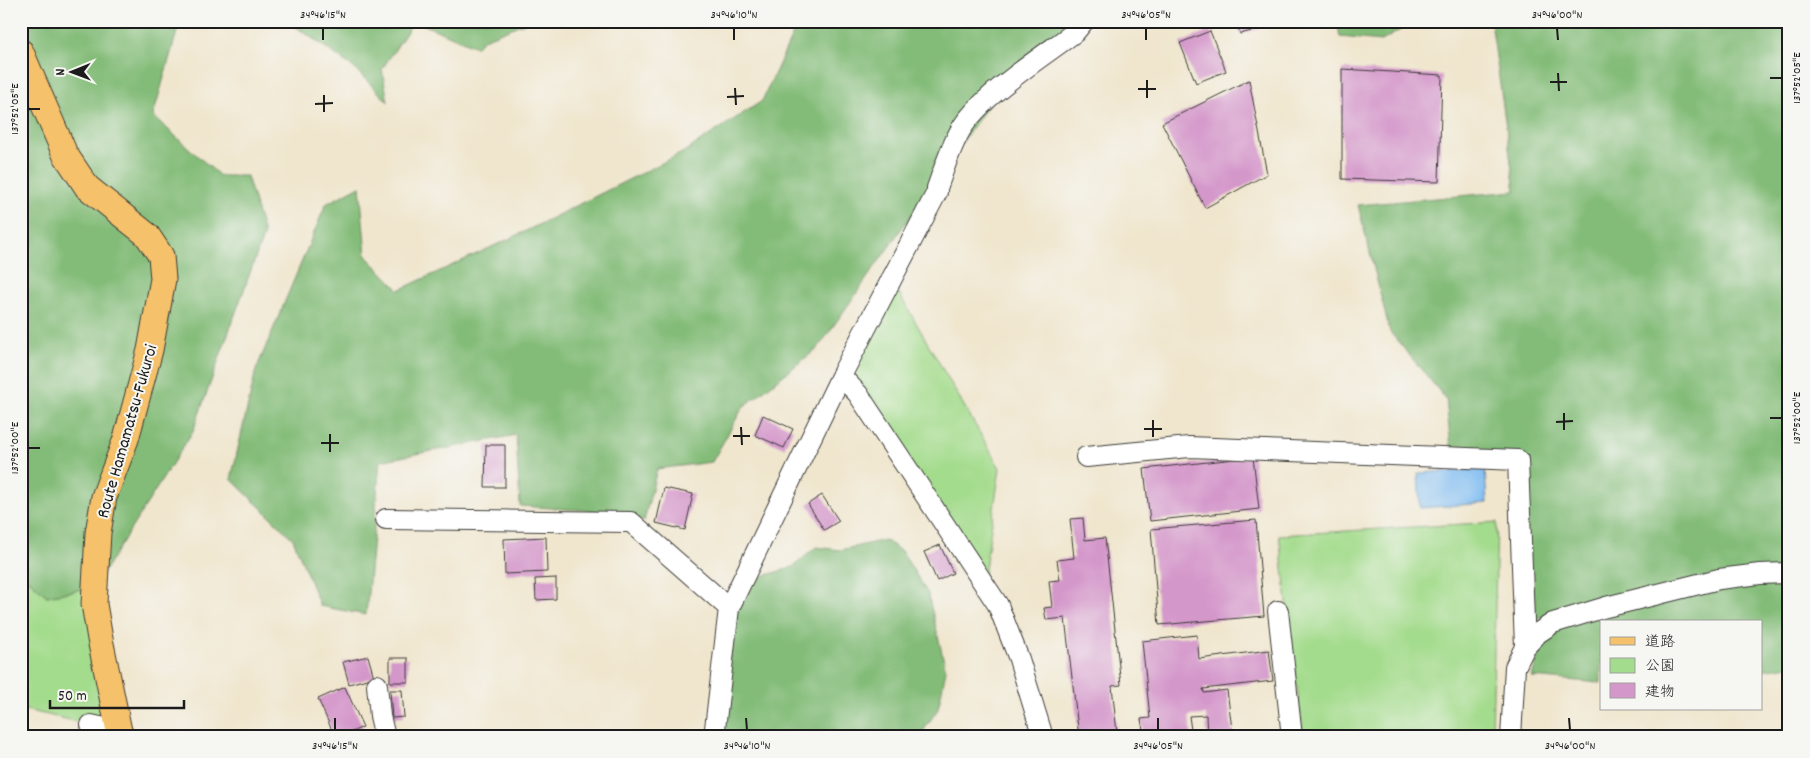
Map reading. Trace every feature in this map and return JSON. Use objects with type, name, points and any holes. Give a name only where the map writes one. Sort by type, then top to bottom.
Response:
[{"type":"main road","name":"Route Hamamatsu-Fukuroi","points":[[21,52],[65,154],[87,187],[147,235],[160,256],[163,279],[150,350],[126,439],[104,497],[98,533],[94,604],[121,734]]},
{"type":"street","points":[[714,737],[729,608],[841,376],[937,192],[960,131],[977,109],[1001,88],[1075,32],[1084,21]]},
{"type":"street","points":[[841,376],[858,394],[998,605],[1019,659],[1043,737]]},
{"type":"street","points":[[1086,457],[1189,447],[1518,460],[1524,647]]},
{"type":"street","points":[[386,519],[631,522],[729,608]]},
{"type":"street","points":[[1511,737],[1514,667],[1524,647],[1538,633],[1553,623],[1606,607],[1719,579],[1789,573]]},
{"type":"street","points":[[1278,611],[1292,737]]},
{"type":"street","points":[[377,686],[380,716],[385,737]]},
{"type":"street","points":[[91,725],[121,734]]},
{"type":"green space","points":[[21,21],[180,21],[153,116],[220,176],[247,176],[264,234],[193,431],[94,587],[47,596],[21,573]]},
{"type":"green space","points":[[249,21],[414,21],[382,69],[388,102],[353,67],[295,26]]},
{"type":"green space","points":[[415,21],[529,21],[484,39],[476,47]]},
{"type":"green space","points":[[799,21],[1082,21],[1001,87],[818,348],[743,407],[712,462],[657,469],[644,521],[595,511],[520,506],[516,435],[380,461],[366,615],[320,606],[293,539],[231,479],[256,370],[326,204],[360,186],[366,256],[399,290],[524,232],[684,152],[762,101]]},
{"type":"green space","points":[[1337,21],[1415,21],[1382,41],[1340,37]]},
{"type":"green space","points":[[1491,21],[1789,21],[1789,666],[1762,670],[1762,620],[1600,620],[1600,683],[1532,677],[1549,614],[1531,622],[1519,468],[1452,458],[1446,399],[1390,332],[1358,205],[1515,191]]},
{"type":"green space","points":[[890,278],[1000,468],[983,582],[841,376]]},
{"type":"green space","points":[[1497,522],[1492,737],[1303,737],[1279,535]]},
{"type":"green space","points":[[885,540],[902,552],[928,594],[946,670],[938,709],[919,737],[717,737],[741,583],[793,567],[816,547],[840,550]]},
{"type":"green space","points":[[21,573],[47,596],[94,587],[119,731],[21,709]]},
{"type":"water","points":[[1485,469],[1487,503],[1420,508],[1418,473]]},
{"type":"building","points":[[1237,21],[1257,21],[1259,29],[1240,34]]},
{"type":"building","points":[[1210,31],[1226,71],[1196,83],[1180,43]]},
{"type":"building","points":[[1342,69],[1442,75],[1439,182],[1342,179]]},
{"type":"building","points":[[1249,80],[1267,174],[1205,208],[1162,123]]},
{"type":"building","points":[[763,415],[793,429],[784,448],[755,435]]},
{"type":"building","points":[[486,445],[505,445],[505,487],[485,487]]},
{"type":"building","points":[[1253,457],[1259,509],[1150,521],[1144,469]]},
{"type":"building","points":[[664,488],[693,494],[685,530],[656,523]]},
{"type":"building","points":[[822,495],[839,521],[824,530],[808,504]]},
{"type":"building","points":[[1083,518],[1085,540],[1105,538],[1121,685],[1112,686],[1117,733],[1143,730],[1141,719],[1150,718],[1142,641],[1197,635],[1199,659],[1269,650],[1273,681],[1203,689],[1204,693],[1227,690],[1233,737],[1207,737],[1206,715],[1189,716],[1192,737],[1079,737],[1065,618],[1046,620],[1044,608],[1052,607],[1049,581],[1060,580],[1057,560],[1074,558],[1070,519]]},
{"type":"building","points":[[1256,520],[1264,616],[1159,625],[1151,529]]},
{"type":"building","points":[[546,537],[547,572],[505,574],[504,539]]},
{"type":"building","points":[[940,545],[953,573],[937,581],[924,552]]},
{"type":"building","points":[[556,578],[556,599],[536,600],[535,579]]},
{"type":"building","points":[[368,656],[374,677],[349,684],[343,662]]},
{"type":"building","points":[[390,658],[408,658],[408,682],[390,682]]},
{"type":"building","points":[[345,687],[363,727],[340,737],[335,737],[318,699]]},
{"type":"building","points":[[390,690],[402,690],[404,717],[392,718]]}]
